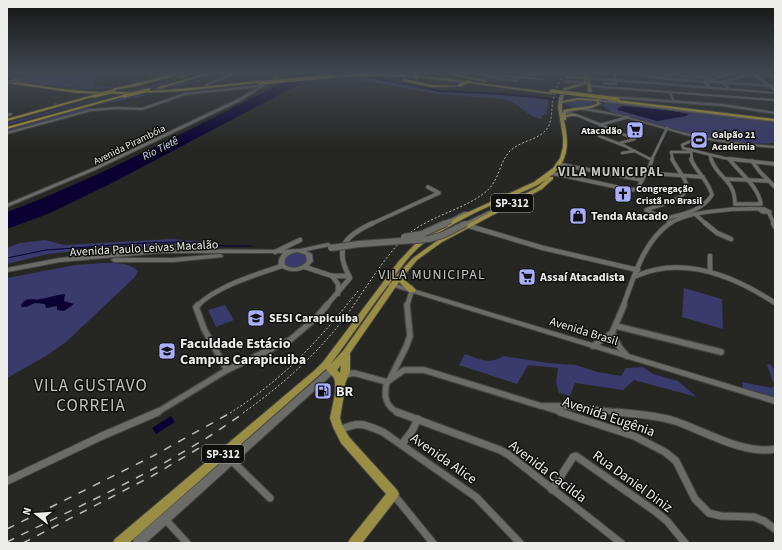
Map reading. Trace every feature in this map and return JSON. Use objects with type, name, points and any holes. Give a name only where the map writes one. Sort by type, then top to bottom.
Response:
[{"type":"highway","points":[[7,123],[72,98]]},
{"type":"highway","points":[[7,123],[89,98]]},
{"type":"highway","points":[[7,123],[98,98]]},
{"type":"highway","points":[[7,123],[106,98]]},
{"type":"highway","points":[[7,123],[117,98]]},
{"type":"highway","points":[[592,98],[775,119]]},
{"type":"highway","points":[[594,98],[775,119]]},
{"type":"main road","points":[[7,133],[91,110],[113,108],[142,109],[174,98]]},
{"type":"main road","name":"Avenida Pirambóia","points":[[7,206],[77,177],[240,98]]},
{"type":"main road","points":[[560,103],[562,98]]},
{"type":"main road","points":[[593,98],[604,110],[694,136],[741,144],[774,145]]},
{"type":"main road","points":[[598,103],[602,98]]},
{"type":"main road","points":[[627,98],[729,105],[775,113]]},
{"type":"main road","points":[[560,103],[576,99],[589,99],[598,103]]},
{"type":"main road","points":[[564,114],[579,108],[591,107],[598,103],[619,101]]},
{"type":"main road","points":[[560,103],[579,108],[604,110],[702,136],[741,143],[774,145]]},
{"type":"main road","name":"SP-312","points":[[119,543],[305,384],[346,357],[389,284],[398,277],[405,268],[428,249],[467,225],[540,188],[563,158],[566,146],[559,108],[560,103]]},
{"type":"main road","points":[[564,114],[574,115]]},
{"type":"main road","name":"SP-312","points":[[138,543],[232,460],[329,367],[411,251],[421,242],[445,226],[530,186],[553,173],[563,165],[571,147],[564,114]]},
{"type":"main road","points":[[299,250],[309,254],[329,246],[359,240],[414,236],[427,233],[450,221],[490,204]]},
{"type":"main road","points":[[329,246],[429,239],[467,225]]},
{"type":"main road","name":"Avenida Paulo Leivas Macalão","points":[[7,272],[55,261],[159,251],[289,252],[329,246]]},
{"type":"main road","points":[[152,260],[152,256],[159,251]]},
{"type":"main road","points":[[173,260],[182,256],[184,254],[182,251]]},
{"type":"main road","points":[[289,252],[282,259],[282,266],[291,270],[305,267],[310,261],[309,254]]},
{"type":"main road","name":"Avenida Paulo Leivas Macalão","points":[[7,272],[68,262],[108,260],[173,260],[255,255],[278,256],[282,259]]},
{"type":"main road","points":[[398,277],[412,290]]},
{"type":"main road","name":"Avenida Brasil","points":[[389,284],[775,401]]},
{"type":"main road","points":[[346,357],[336,411],[336,422],[345,440],[394,494],[354,543]]},
{"type":"main road","points":[[329,367],[342,380]]},
{"type":"street","points":[[748,98],[775,100]]},
{"type":"street","points":[[7,115],[11,114]]},
{"type":"street","points":[[574,115],[635,139],[620,143]]},
{"type":"street","points":[[600,124],[628,117]]},
{"type":"street","points":[[553,173],[637,190],[667,128]]},
{"type":"street","points":[[599,136],[620,143],[652,159]]},
{"type":"street","points":[[664,219],[701,207],[707,203],[712,195],[712,191],[693,163],[690,152],[681,146],[693,140],[694,136]]},
{"type":"street","points":[[622,153],[637,151]]},
{"type":"street","points":[[671,222],[647,212],[647,209],[678,199],[685,193],[688,186],[673,161],[671,155],[672,151],[690,152],[729,159],[775,164]]},
{"type":"street","points":[[710,155],[713,164],[735,193],[735,204],[761,204],[761,199],[757,192],[729,159]]},
{"type":"street","points":[[752,161],[760,172],[775,187]]},
{"type":"street","points":[[563,165],[642,180]]},
{"type":"street","points":[[646,173],[703,177]]},
{"type":"street","points":[[725,179],[769,181]]},
{"type":"street","points":[[7,481],[102,436],[156,413],[227,370],[290,340],[311,323],[338,294],[350,278],[342,262],[344,245],[348,236],[355,231],[439,193],[428,187]]},
{"type":"street","points":[[593,346],[612,333],[654,236],[671,222],[696,215],[748,208],[775,211]]},
{"type":"street","points":[[765,211],[775,227]]},
{"type":"street","points":[[696,215],[717,233],[731,239]]},
{"type":"street","points":[[467,225],[543,248],[638,271],[676,267],[710,271],[726,277],[775,303]]},
{"type":"street","points":[[275,252],[300,240]]},
{"type":"street","points":[[710,256],[710,271]]},
{"type":"street","points":[[227,370],[211,342],[198,315],[196,307],[204,300],[231,286],[271,269],[282,266]]},
{"type":"street","points":[[305,267],[332,276],[349,276]]},
{"type":"street","points":[[638,271],[651,270]]},
{"type":"street","points":[[332,276],[338,284],[338,294]]},
{"type":"street","points":[[342,380],[354,373],[389,380],[409,340],[410,328],[406,304],[412,290]]},
{"type":"street","points":[[616,326],[721,352]]},
{"type":"street","points":[[612,333],[620,348],[627,356]]},
{"type":"street","points":[[346,357],[354,373]]},
{"type":"street","name":"Avenida Eugênia","points":[[389,380],[404,370],[424,370],[627,434],[659,447],[672,456],[697,502],[713,515],[726,518],[757,517],[775,529]]},
{"type":"street","name":"Avenida Cacilda","points":[[389,380],[385,393],[389,407],[400,414],[418,419],[500,450],[509,455],[620,543]]},
{"type":"street","points":[[541,406],[564,406],[653,416],[739,445],[764,451],[775,449]]},
{"type":"street","points":[[402,444],[412,431],[418,419]]},
{"type":"street","name":"Avenida Alice","points":[[340,430],[353,424],[367,425],[383,432],[476,497],[520,543]]},
{"type":"street","name":"Rua Daniel Diniz","points":[[552,490],[573,457],[576,456],[656,512],[667,521],[685,543]]},
{"type":"street","points":[[232,460],[270,498]]},
{"type":"street","points":[[394,494],[433,543]]},
{"type":"street","points":[[165,519],[187,543]]},
{"type":"shaded area","points":[[100,98],[103,98],[7,125],[7,123]]},
{"type":"shaded area","points":[[109,98],[116,98],[70,109]]},
{"type":"shaded area","points":[[135,98],[93,106],[89,108],[92,109],[7,132],[7,129],[79,107],[116,99]]},
{"type":"shaded area","points":[[487,98],[532,98],[548,100],[547,115],[542,115],[542,119],[537,118],[510,101]]},
{"type":"shaded area","points":[[588,100],[596,104],[580,108],[563,103]]},
{"type":"shaded area","points":[[606,102],[775,122],[775,143],[755,144],[734,142],[692,135],[611,112],[602,105]]},
{"type":"shaded area","points":[[172,239],[215,243],[212,247],[140,249],[111,247],[48,254],[7,264],[7,248],[20,243],[45,240],[64,245]]},
{"type":"shaded area","points":[[294,252],[306,255],[306,263],[300,267],[289,267],[285,265],[285,258]]},
{"type":"shaded area","points":[[102,263],[126,265],[138,271],[135,277],[66,342],[46,356],[7,378],[7,278],[75,265]]},
{"type":"shaded area","points":[[684,288],[722,299],[723,329],[682,317]]},
{"type":"shaded area","points":[[225,305],[234,320],[216,327],[208,310]]},
{"type":"shaded area","points":[[465,354],[489,361],[503,356],[548,363],[576,365],[597,372],[621,376],[626,368],[643,367],[653,374],[678,381],[697,397],[634,380],[623,390],[575,383],[570,396],[559,393],[556,382],[558,368],[528,365],[517,384],[459,365]]},
{"type":"shaded area","points":[[770,364],[775,370],[775,398],[743,389],[742,382],[772,388],[774,385],[767,365]]},
{"type":"water","name":"Rio Tietê","points":[[253,98],[274,98],[110,184],[50,213],[7,229],[7,212],[83,181]]},
{"type":"water","points":[[623,106],[662,109],[689,114],[686,116],[657,121],[618,110],[618,108]]},
{"type":"water","points":[[65,294],[64,301],[74,304],[64,311],[57,310],[57,306],[46,308],[45,304],[35,303],[26,307],[22,307],[21,305],[23,302],[28,300]]},
{"type":"water","points":[[171,416],[175,422],[156,434],[152,428]]},
{"type":"waterway","points":[[543,98],[557,99]]},
{"type":"waterway","points":[[7,258],[46,250],[144,243],[179,242],[225,246],[252,246]]},
{"type":"tunnel","points":[[54,105],[59,104]]},
{"type":"railway","points":[[243,413],[271,392],[309,359],[332,334],[384,261],[400,242],[419,227],[462,206],[489,189],[496,179],[503,162],[510,151],[520,144],[541,135],[548,127],[550,124],[554,98]]},
{"type":"railway","points":[[230,413],[267,386],[300,358],[358,291]]},
{"type":"railway","points":[[7,529],[153,456],[232,412]]},
{"type":"railway","points":[[7,542],[159,466],[217,431],[245,412]]},
{"type":"railway","points":[[23,543],[152,476],[201,447]]},
{"type":"place","name":"Atacadão","points":[[635,130]]},
{"type":"place","name":"Galpão 21 Academia","points":[[699,140]]},
{"type":"place","name":"Congregação Cristã no Brasil","points":[[623,194]]},
{"type":"place","name":"Tenda Atacado","points":[[578,216]]},
{"type":"place","name":"Assaí Atacadista","points":[[527,277]]},
{"type":"place","name":"SESI Carapicuiba","points":[[256,318]]},
{"type":"place","name":"Faculdade Estácio Campus Carapicuiba","points":[[167,351]]},
{"type":"place","name":"BR","points":[[323,391]]},
{"type":"district","name":"VILA MUNICIPAL","points":[[611,171]]},
{"type":"district","name":"VILA MUNICIPAL","points":[[432,274]]},
{"type":"district","name":"VILA GUSTAVO CORREIA","points":[[91,395]]}]
